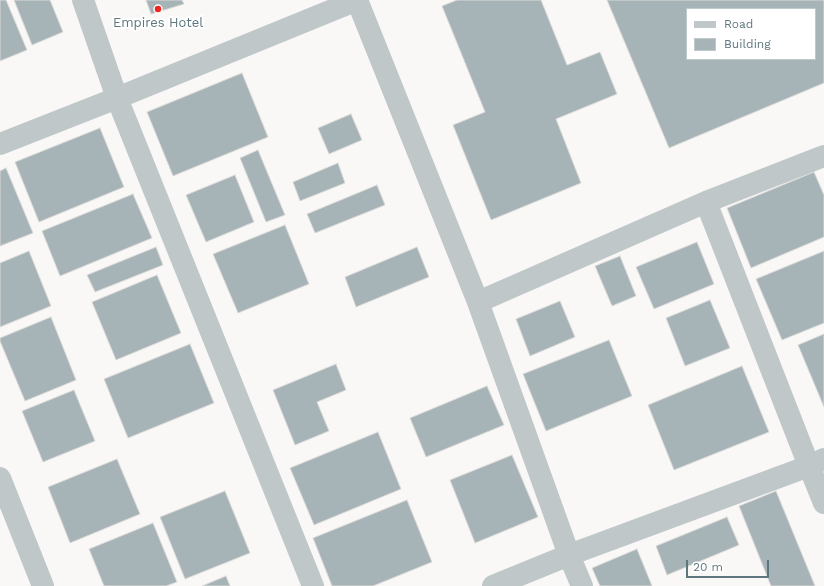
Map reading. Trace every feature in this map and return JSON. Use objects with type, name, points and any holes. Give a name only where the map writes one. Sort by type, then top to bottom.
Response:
[{"type":"street","points":[[83,0],[117,98],[313,586]]},
{"type":"street","points":[[0,144],[357,0],[478,302],[569,555],[582,586]]},
{"type":"street","points":[[478,302],[706,202],[824,156]]},
{"type":"street","points":[[706,202],[816,463],[824,503]]},
{"type":"street","points":[[493,586],[569,555],[816,463]]},
{"type":"street","points":[[0,478],[43,586]]},
{"type":"building","points":[[0,0],[6,0],[27,50],[0,61]]},
{"type":"building","points":[[14,0],[50,0],[63,32],[32,45]]},
{"type":"building","name":"Empires Hotel","points":[[146,0],[182,0],[184,4],[151,14]]},
{"type":"building","points":[[457,0],[541,0],[567,65],[600,52],[617,94],[556,119],[581,183],[491,220],[453,125],[485,112],[442,6]]},
{"type":"building","points":[[607,0],[824,0],[824,83],[669,148]]},
{"type":"building","points":[[242,73],[268,137],[173,176],[147,112]]},
{"type":"building","points":[[351,114],[362,140],[329,154],[318,128]]},
{"type":"building","points":[[100,128],[124,187],[39,222],[15,162]]},
{"type":"building","points":[[258,150],[285,215],[266,222],[240,158]]},
{"type":"building","points":[[338,163],[345,183],[300,201],[293,182]]},
{"type":"building","points":[[6,168],[33,233],[0,246],[0,171]]},
{"type":"building","points":[[814,172],[824,195],[824,237],[751,268],[727,208]]},
{"type":"building","points":[[235,175],[254,222],[206,242],[186,195]]},
{"type":"building","points":[[377,185],[385,205],[315,233],[307,214]]},
{"type":"building","points":[[133,194],[152,238],[60,276],[42,231]]},
{"type":"building","points":[[285,225],[309,284],[238,313],[213,254]]},
{"type":"building","points":[[697,242],[714,284],[654,309],[636,267]]},
{"type":"building","points":[[156,247],[163,265],[95,292],[87,275]]},
{"type":"building","points":[[417,247],[429,277],[356,307],[345,277]]},
{"type":"building","points":[[29,251],[51,306],[0,327],[0,263]]},
{"type":"building","points":[[824,251],[824,323],[782,340],[756,279]]},
{"type":"building","points":[[620,256],[636,296],[612,306],[595,266]]},
{"type":"building","points":[[157,275],[181,333],[116,360],[92,302]]},
{"type":"building","points":[[710,300],[730,348],[685,366],[666,318]]},
{"type":"building","points":[[560,301],[575,337],[530,356],[516,319]]},
{"type":"building","points":[[51,317],[76,380],[25,401],[0,338]]},
{"type":"building","points":[[824,334],[824,407],[798,345]]},
{"type":"building","points":[[609,340],[632,396],[546,431],[523,374]]},
{"type":"building","points":[[190,344],[214,403],[128,438],[104,379]]},
{"type":"building","points":[[336,364],[346,390],[317,402],[329,431],[295,445],[273,390]]},
{"type":"building","points":[[742,366],[769,432],[674,470],[648,405]]},
{"type":"building","points":[[487,386],[504,425],[426,457],[410,418]]},
{"type":"building","points":[[74,390],[95,441],[43,462],[22,411]]},
{"type":"building","points":[[378,432],[401,489],[314,525],[290,468]]},
{"type":"building","points":[[512,455],[538,517],[475,543],[450,480]]},
{"type":"building","points":[[117,459],[140,514],[70,543],[48,487]]},
{"type":"building","points":[[225,491],[250,553],[185,579],[160,517]]},
{"type":"building","points":[[776,491],[815,586],[771,586],[739,506]]},
{"type":"building","points":[[407,500],[432,562],[373,586],[332,586],[313,538]]},
{"type":"building","points":[[727,517],[739,545],[667,575],[656,546]]},
{"type":"building","points":[[153,523],[177,582],[166,586],[104,586],[89,549]]},
{"type":"building","points":[[637,549],[652,586],[600,586],[592,568]]},
{"type":"building","points":[[226,576],[230,586],[202,586]]},
{"type":"place","name":"Empires Hotel","points":[[158,9]]}]
